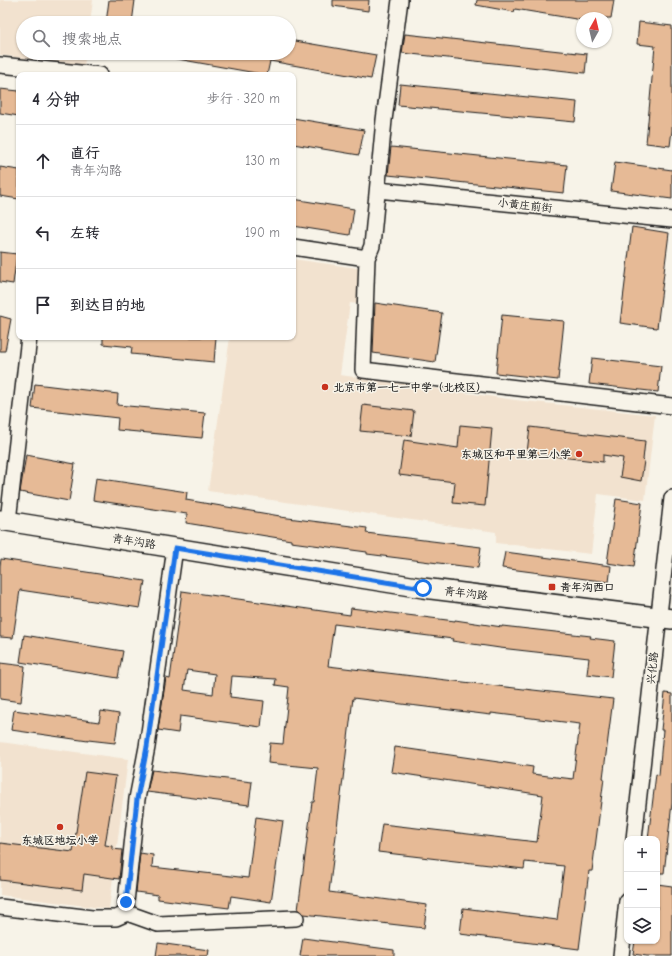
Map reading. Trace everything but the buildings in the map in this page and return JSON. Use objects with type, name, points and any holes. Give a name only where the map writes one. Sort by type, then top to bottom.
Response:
[{"type":"street","points":[[400,0],[384,120],[372,246],[368,258],[363,370],[672,406]]},
{"type":"street","points":[[0,65],[70,72]]},
{"type":"street","name":"小黄庄前街","points":[[378,190],[672,220]]},
{"type":"street","points":[[296,247],[368,258]]},
{"type":"street","points":[[4,520],[29,340]]},
{"type":"street","name":"兴化路","points":[[634,836],[665,618],[672,498]]},
{"type":"street","name":"青年沟路","points":[[4,520],[423,588],[665,618]]},
{"type":"street","points":[[127,914],[126,902],[137,799],[147,747],[175,548]]},
{"type":"street","points":[[0,907],[92,918],[116,918],[127,914],[158,924],[296,918]]},
{"type":"street","points":[[621,956],[626,908]]},
{"type":"shaded area","points":[[0,0],[93,0],[91,16],[16,16],[16,57],[0,55]]},
{"type":"shaded area","points":[[38,60],[85,60],[84,66]]},
{"type":"shaded area","name":"北京市第一七一中学（北校区）","points":[[296,259],[364,269],[359,304],[350,303],[340,375],[515,400],[655,415],[645,500],[598,494],[591,554],[496,543],[496,532],[208,491],[230,340],[296,340]]},
{"type":"shaded area","name":"东城区地坛小学","points":[[0,742],[128,759],[109,909],[0,895]]},
{"type":"place","name":"北京市第一七一中学（北校区）","points":[[325,387]]},
{"type":"place","name":"东城区和平里第三小学","points":[[579,454]]},
{"type":"place","name":"青年沟西口","points":[[552,587]]},
{"type":"place","name":"东城区地坛小学","points":[[60,827]]},
{"type":"route","points":[[126,902],[137,799],[147,747],[175,548],[423,588]]}]
